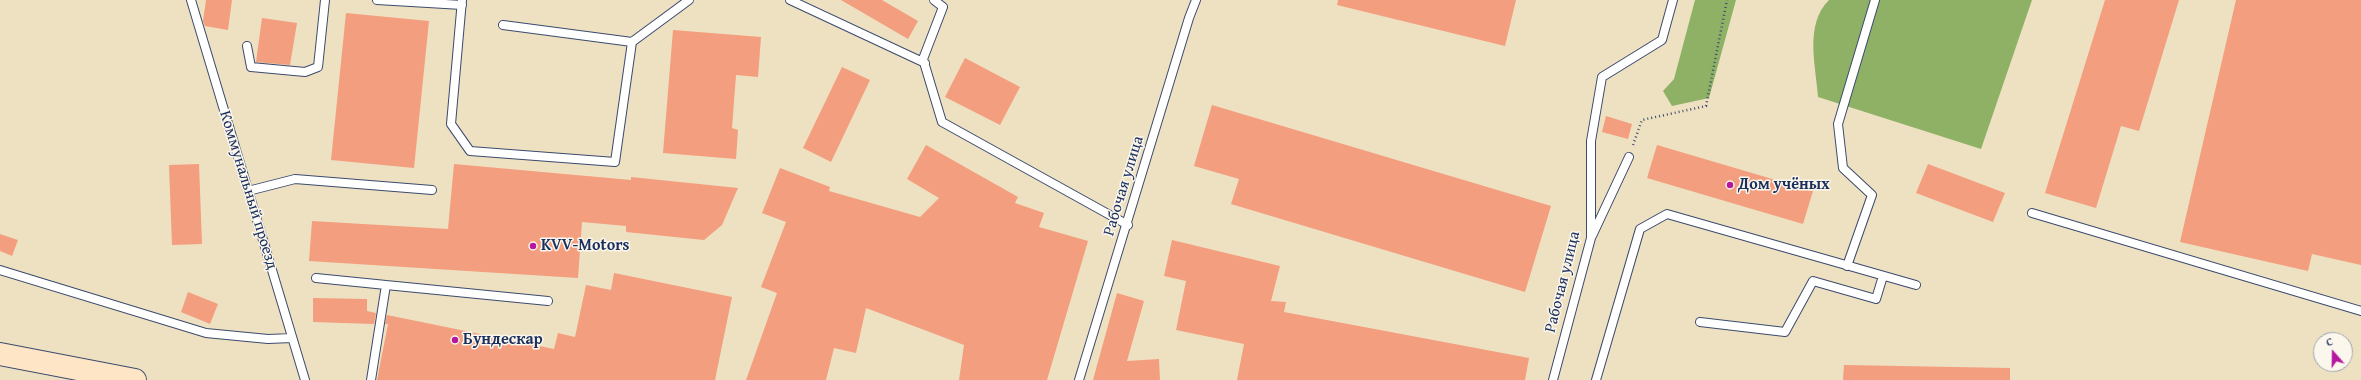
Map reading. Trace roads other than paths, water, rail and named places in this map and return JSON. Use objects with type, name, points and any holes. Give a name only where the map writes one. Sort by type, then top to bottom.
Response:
[{"type":"street","points":[[0,354],[135,380]]},
{"type":"lane","name":"Коммунальный проезд","points":[[191,0],[305,380]]},
{"type":"lane","points":[[247,46],[251,67],[305,72],[318,67],[325,0]]},
{"type":"lane","points":[[377,0],[462,3],[451,124],[470,150],[614,162],[632,42]]},
{"type":"lane","points":[[503,25],[632,42],[689,0]]},
{"type":"lane","points":[[790,0],[925,63]]},
{"type":"lane","points":[[934,0],[944,3],[923,58],[942,122],[1128,224]]},
{"type":"lane","name":"Рабочая улица","points":[[1079,380],[1128,224],[1189,18],[1196,0]]},
{"type":"lane","points":[[1847,266],[1872,195],[1843,168],[1838,124],[1875,0]]},
{"type":"lane","name":"Рабочая улица","points":[[1553,380],[1591,238],[1591,141],[1602,77],[1662,40],[1670,1]]},
{"type":"lane","points":[[1591,238],[1629,157]]},
{"type":"lane","points":[[248,191],[295,179],[432,190]]},
{"type":"lane","points":[[2032,213],[2361,311]]},
{"type":"lane","points":[[1596,380],[1640,229],[1667,214],[1916,285]]},
{"type":"lane","points":[[0,270],[206,333],[268,339],[292,338]]},
{"type":"lane","points":[[1700,322],[1785,332],[1813,281],[1876,299],[1883,276]]},
{"type":"lane","points":[[316,278],[548,302]]},
{"type":"lane","points":[[371,380],[386,285]]},
{"type":"place","name":"Дом учёных","points":[[1730,185]]},
{"type":"place","name":"KVV-Motors","points":[[533,246]]},
{"type":"place","name":"Бундескар","points":[[455,340]]}]
